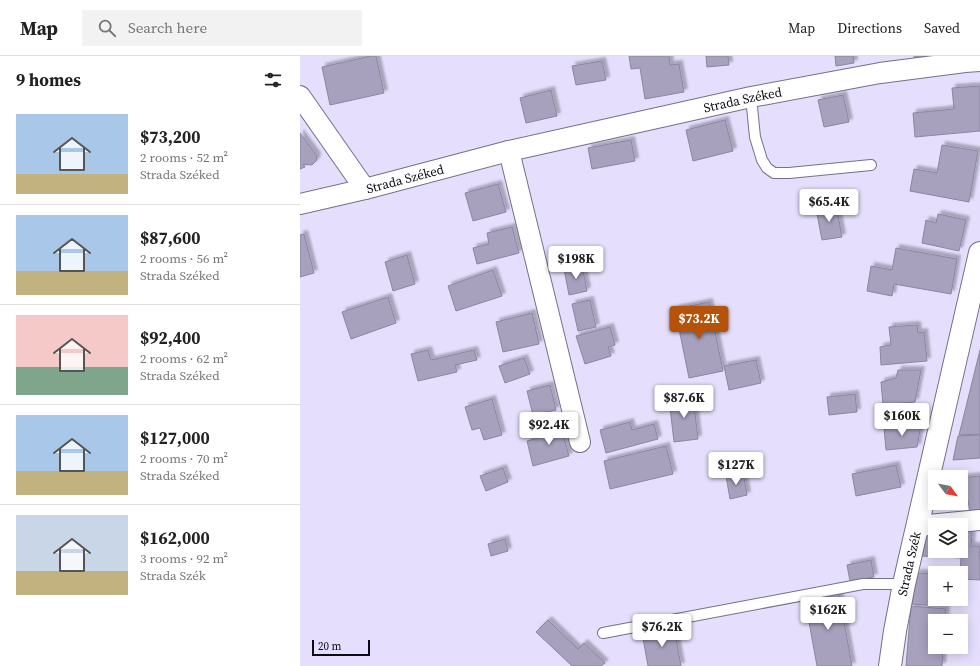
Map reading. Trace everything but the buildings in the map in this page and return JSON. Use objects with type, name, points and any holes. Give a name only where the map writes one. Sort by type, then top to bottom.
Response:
[{"type":"street","name":"Strada Széked","points":[[300,204],[365,189],[509,151],[751,97],[880,72],[965,62],[980,62]]},
{"type":"street","points":[[300,96],[365,189]]},
{"type":"street","points":[[509,151],[580,442]]},
{"type":"street","name":"Strada Szék","points":[[890,666],[904,584],[980,253]]},
{"type":"street","points":[[918,526],[980,520]]},
{"type":"lane","points":[[751,97],[755,137],[762,160],[767,168],[774,173],[871,166]]},
{"type":"lane","points":[[603,633],[863,584],[904,584]]}]
